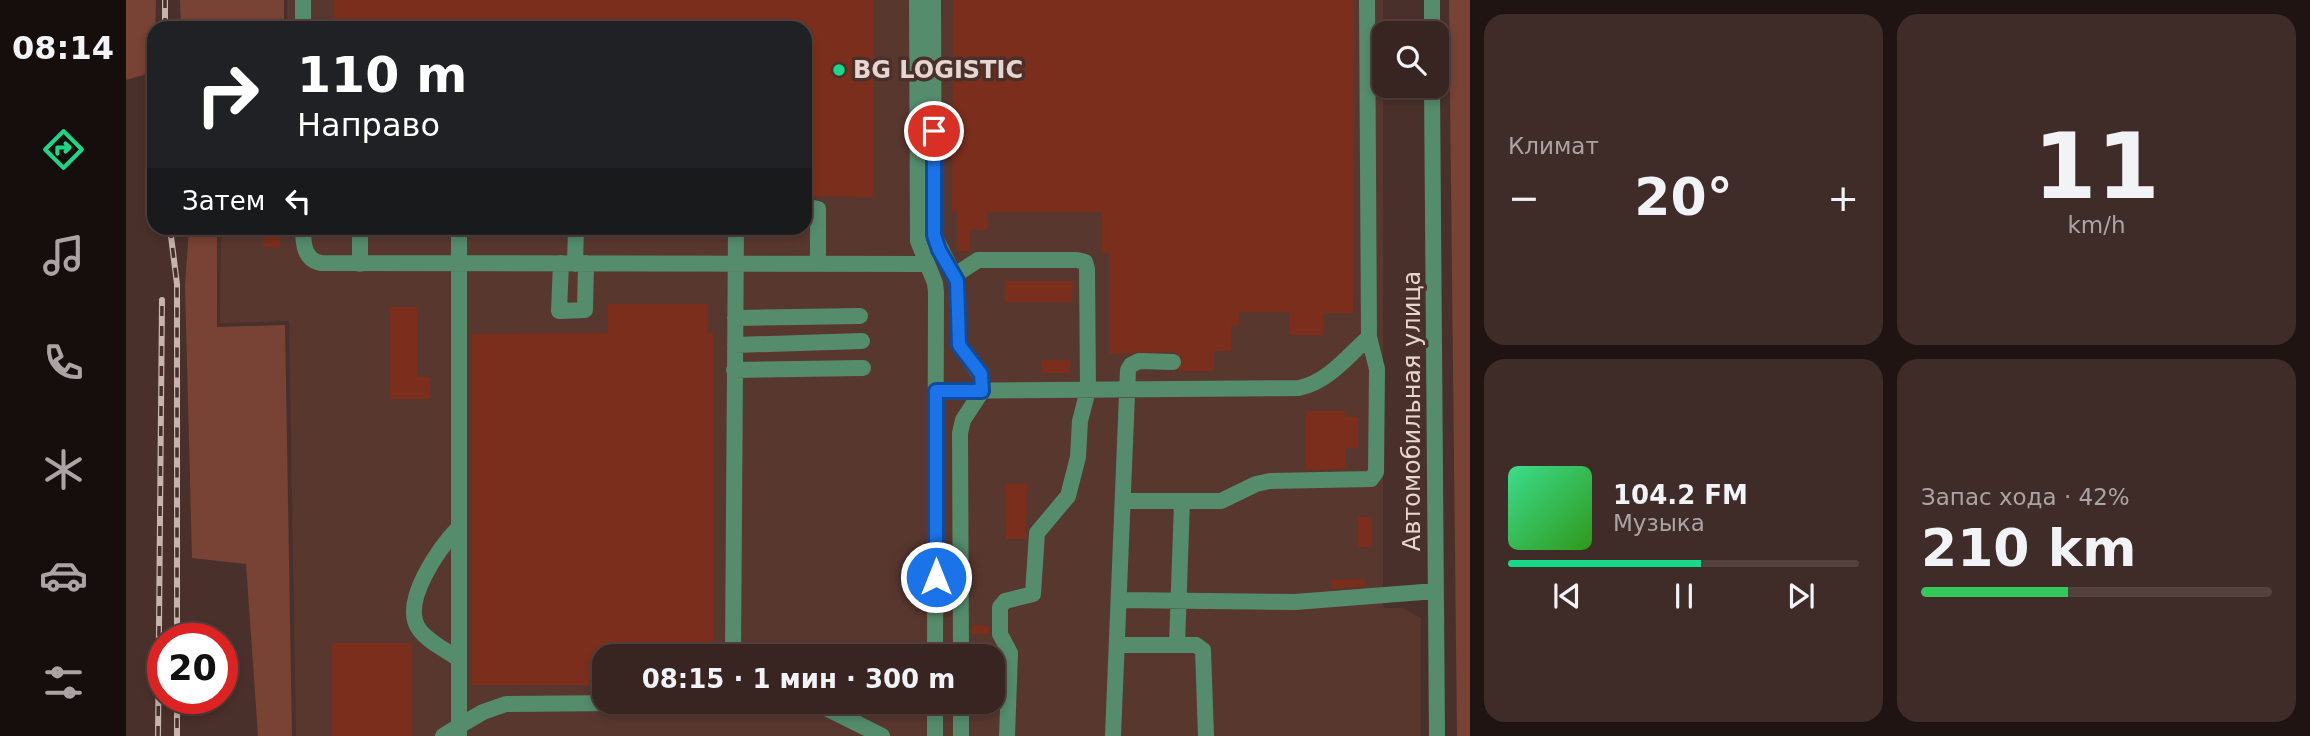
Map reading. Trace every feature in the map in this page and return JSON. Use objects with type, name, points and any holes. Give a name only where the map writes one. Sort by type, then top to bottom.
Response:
[{"type":"street","points":[[303,0],[303,21]]},
{"type":"street","points":[[917,0],[918,242],[936,293],[935,644]]},
{"type":"street","points":[[933,0],[934,235],[939,250],[955,275],[959,345],[981,374],[982,391],[963,420],[960,433],[961,644]]},
{"type":"street","points":[[1124,501],[1221,501],[1256,484],[1269,481],[1374,477],[1377,369],[1369,337],[1367,0]]},
{"type":"street","points":[[1432,0],[1432,21]]},
{"type":"street","name":"Автомобильная улица","points":[[1432,98],[1437,736]]},
{"type":"street","points":[[812,208],[818,209],[818,263]]},
{"type":"street","points":[[304,235],[306,252],[312,260],[321,264],[926,264]]},
{"type":"street","points":[[360,235],[360,264]]},
{"type":"street","points":[[459,235],[459,731]]},
{"type":"street","points":[[574,263],[585,310],[557,318],[574,263],[576,235]]},
{"type":"street","points":[[733,644],[736,235]]},
{"type":"street","points":[[955,275],[978,260],[1084,261],[1087,269],[1088,390],[1080,421],[1078,457],[1068,496],[1037,533],[1033,594],[1001,604],[1000,634],[1010,653],[1007,736]]},
{"type":"street","points":[[735,318],[860,316]]},
{"type":"street","points":[[936,391],[1310,386],[1332,372],[1369,337]]},
{"type":"street","points":[[734,345],[862,341]]},
{"type":"street","points":[[1113,736],[1131,365],[1139,361],[1173,362]]},
{"type":"street","points":[[734,370],[863,368]]},
{"type":"street","points":[[1177,645],[1182,502]]},
{"type":"street","points":[[459,527],[432,562],[414,606],[418,627],[459,659]]},
{"type":"street","points":[[1120,600],[1295,602],[1436,591]]},
{"type":"street","points":[[1118,645],[1196,645],[1203,650],[1206,736]]},
{"type":"street","points":[[459,706],[592,703]]},
{"type":"street","points":[[443,736],[459,731],[483,712],[506,704]]},
{"type":"street","points":[[838,714],[882,736]]},
{"type":"street","points":[[935,714],[935,736]]},
{"type":"street","points":[[961,714],[961,736]]},
{"type":"shaded area","points":[[126,0],[156,0],[155,21],[147,21],[147,74],[126,80]]},
{"type":"shaded area","points":[[180,0],[284,0],[284,21],[181,21]]},
{"type":"shaded area","points":[[287,0],[1383,0],[1383,21],[1372,21],[1372,98],[1383,98],[1383,604],[1384,608],[1403,608],[1421,618],[1421,736],[296,736],[289,321],[220,323],[221,235],[812,235],[812,21],[288,21]]},
{"type":"shaded area","points":[[1449,0],[1470,0],[1470,736],[1457,736]]},
{"type":"shaded area","points":[[189,235],[217,235],[217,327],[285,325],[292,736],[258,736],[246,564],[192,558],[185,285]]},
{"type":"building","name":"BG LOGISTIC","points":[[334,0],[873,0],[873,197],[812,196],[812,21],[334,21]]},
{"type":"building","points":[[953,0],[1354,0],[1353,313],[1323,313],[1323,335],[1290,335],[1290,312],[1239,312],[1239,325],[1231,325],[1231,351],[1214,351],[1214,371],[1179,371],[1182,358],[1174,352],[1109,354],[1109,253],[1102,253],[1102,212],[987,212],[987,230],[970,230],[970,251],[957,251],[957,211],[952,211]]},
{"type":"building","points":[[264,235],[281,235],[280,248],[263,247]]},
{"type":"building","points":[[1005,281],[1073,281],[1072,302],[1005,302]]},
{"type":"building","points":[[608,304],[707,304],[707,333],[713,333],[713,644],[592,644],[592,685],[472,685],[472,334],[608,333]]},
{"type":"building","points":[[390,307],[417,307],[417,377],[430,377],[430,399],[390,399]]},
{"type":"building","points":[[1042,360],[1070,360],[1070,373],[1042,373]]},
{"type":"building","points":[[1306,411],[1345,411],[1345,417],[1358,417],[1358,448],[1346,448],[1346,469],[1306,470]]},
{"type":"building","points":[[1027,483],[1026,539],[1006,539],[1005,484]]},
{"type":"building","points":[[1358,517],[1372,517],[1372,547],[1358,547]]},
{"type":"building","points":[[1365,579],[1365,586],[1332,589],[1332,580]]},
{"type":"building","points":[[972,625],[990,626],[990,634],[971,634]]},
{"type":"building","points":[[332,643],[412,643],[412,736],[332,736]]},
{"type":"railway","points":[[165,0],[165,21]]},
{"type":"railway","points":[[171,235],[177,284],[177,623]]},
{"type":"railway","points":[[158,736],[162,300]]},
{"type":"railway","points":[[177,714],[177,736]]},
{"type":"place","name":"BG LOGISTIC","points":[[839,70]]},
{"type":"route","points":[[934,131],[934,235],[939,250],[957,281],[959,345],[982,378],[982,391],[936,391],[936,577]]}]
